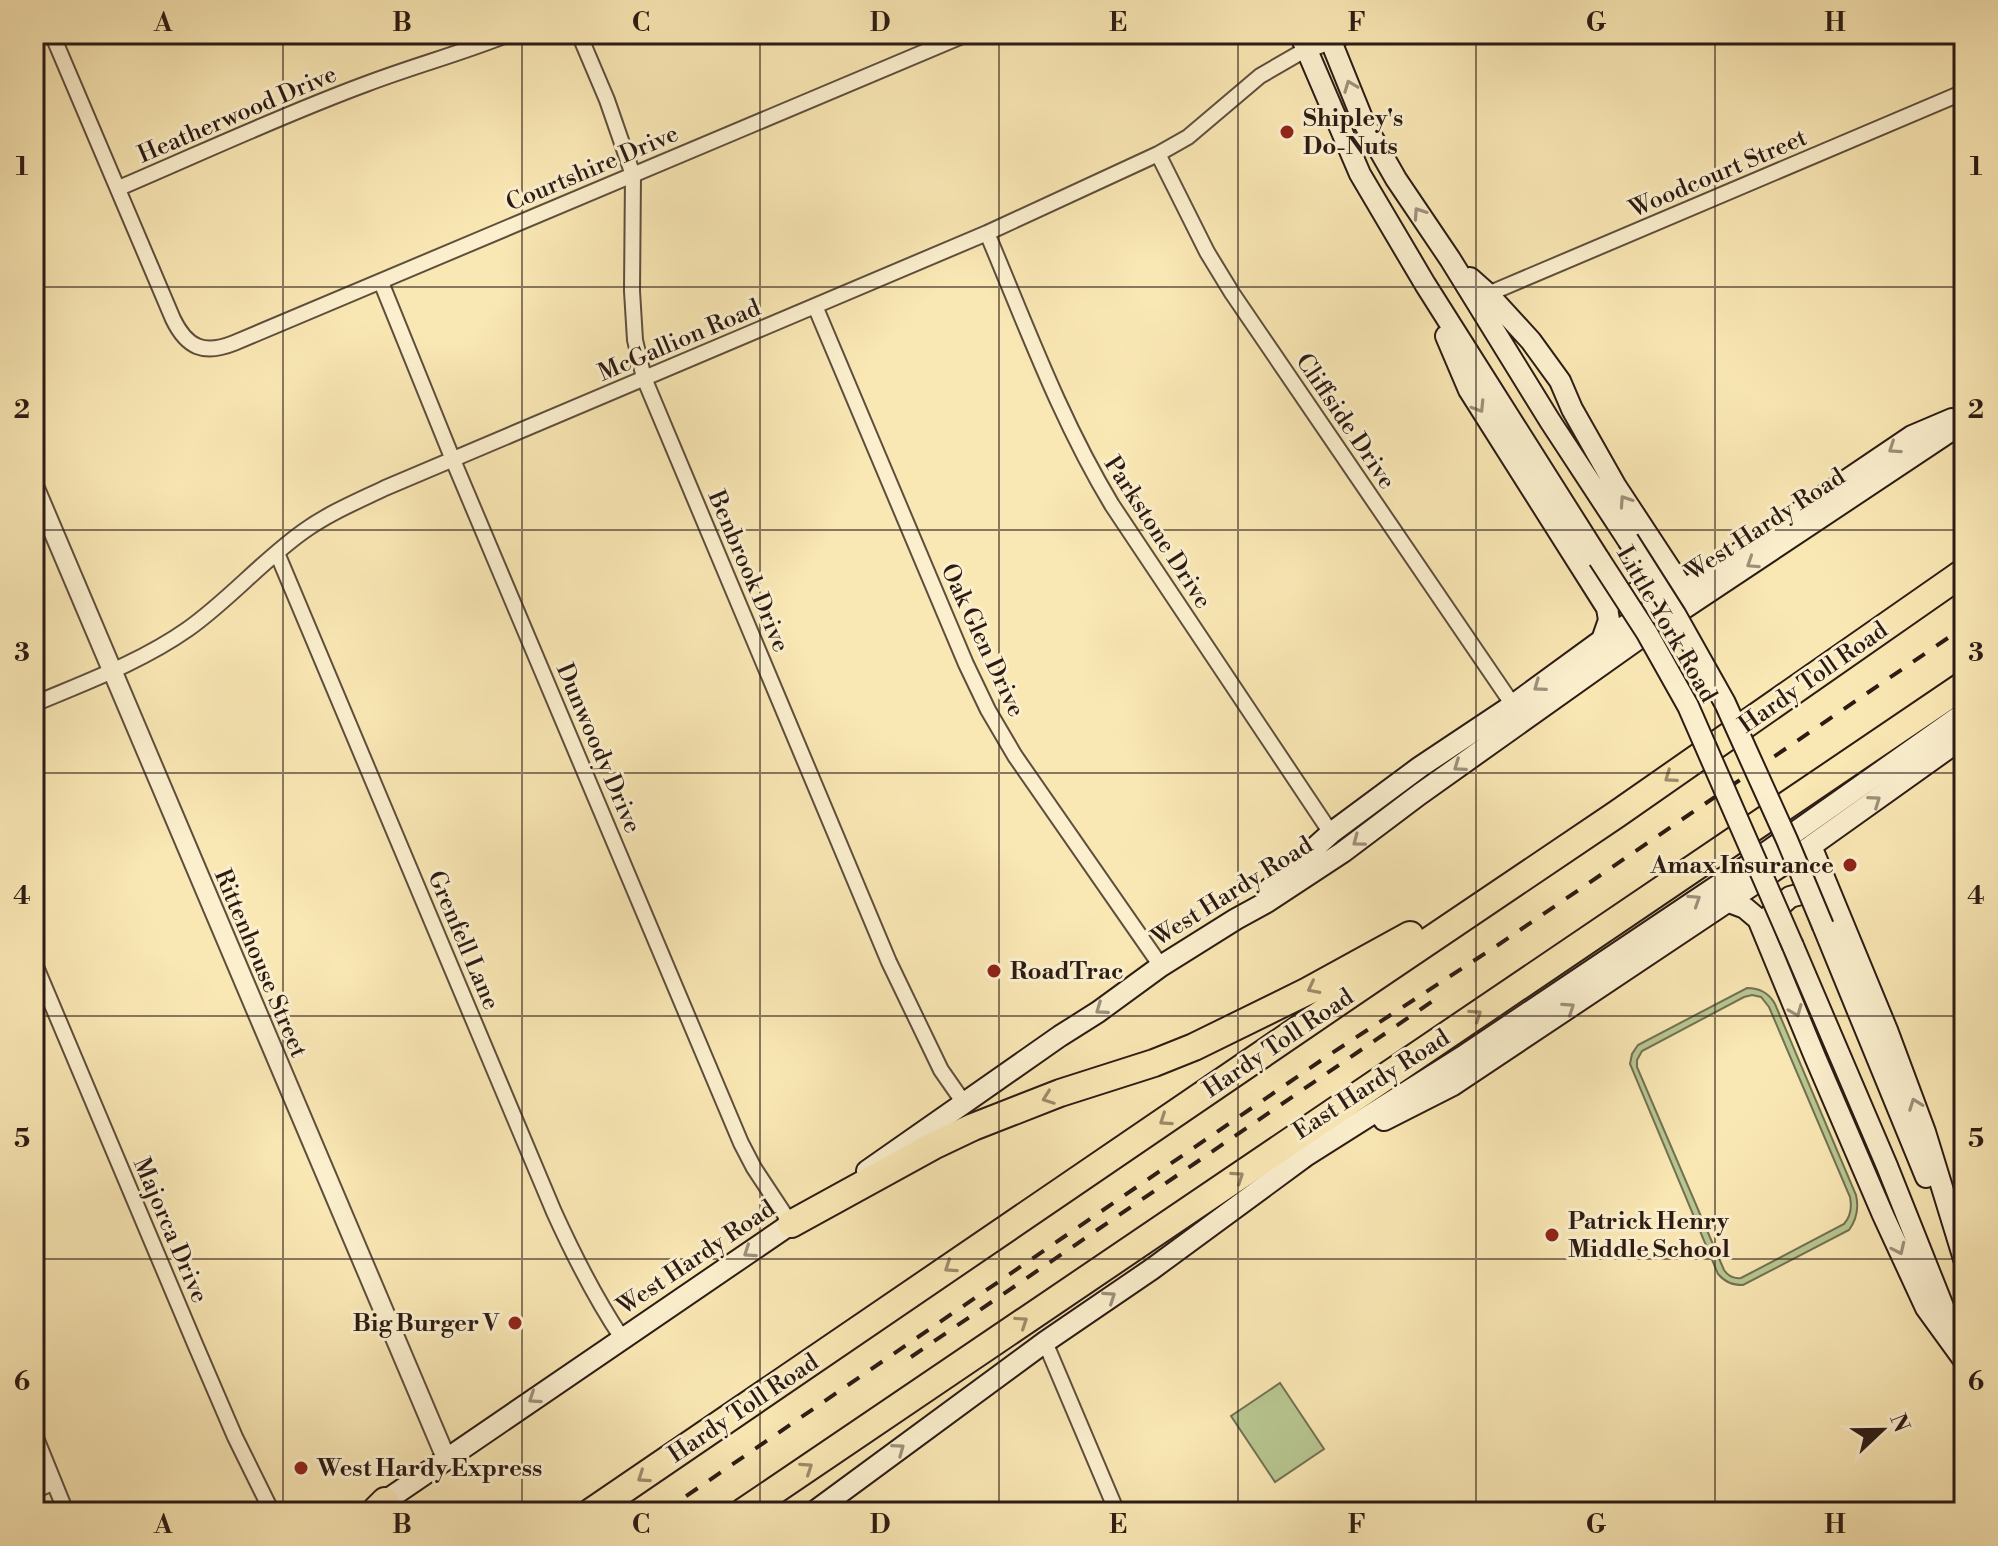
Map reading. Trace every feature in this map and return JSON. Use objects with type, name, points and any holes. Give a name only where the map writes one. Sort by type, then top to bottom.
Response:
[{"type":"highway","name":"Hardy Toll Road","points":[[591,1512],[1554,857],[1964,572]]},
{"type":"highway","points":[[743,1512],[1964,685]]},
{"type":"highway","points":[[791,1224],[973,1127],[1060,1093],[1154,1063],[1230,1030],[1554,857]]},
{"type":"main road","name":"Little York Road","points":[[1329,38],[1364,123],[1396,179],[1675,614],[1725,703],[1823,926],[1964,1274]]},
{"type":"main road","name":"Little York Road","points":[[1304,42],[1360,174],[1425,284],[1647,633],[1688,706],[1887,1166],[1964,1360]]},
{"type":"main road","points":[[1450,259],[1488,294],[1531,341],[1560,381],[1572,409],[1615,485],[1684,590]]},
{"type":"main road","points":[[1425,284],[1469,390],[1607,608],[1609,620],[1602,640]]},
{"type":"main road","points":[[1236,919],[1331,833],[1602,640],[1684,590],[1912,436],[1964,414]]},
{"type":"main road","name":"West Hardy Road","points":[[376,1508],[1161,966],[1343,852],[1647,633],[1964,422]]},
{"type":"main road","points":[[1597,593],[1615,601],[1642,590],[1655,570],[1651,540]]},
{"type":"main road","name":"East Hardy Road","points":[[814,1512],[1307,1155],[1462,1057],[1787,840],[1964,713]]},
{"type":"main road","points":[[1307,1155],[1392,1117],[1453,1085],[1729,902],[1964,737]]},
{"type":"main road","points":[[1811,846],[1887,1030],[1925,1132],[1964,1259]]},
{"type":"main road","points":[[1766,938],[1771,914],[1790,897],[1819,889],[1833,898]]},
{"type":"main road","points":[[1729,902],[1745,908],[1758,919],[1926,1308],[1964,1360]]},
{"type":"street","points":[[52,34],[119,188]]},
{"type":"street","name":"Heatherwood Drive","points":[[119,188],[330,98],[509,34]]},
{"type":"street","name":"Benbrook Drive","points":[[579,34],[607,100],[633,175],[632,291],[635,340],[644,378],[889,962],[941,1070],[964,1103]]},
{"type":"street","name":"Courtshire Drive","points":[[119,188],[179,333],[190,343],[204,349],[224,347],[967,34]]},
{"type":"street","name":"McGallion Road","points":[[34,704],[112,671],[186,631],[277,553],[340,509],[987,233],[1158,154],[1188,137],[1260,76],[1291,58],[1304,42],[1352,34]]},
{"type":"street","name":"Woodcourt Street","points":[[1488,294],[1964,92]]},
{"type":"street","name":"Cliffside Drive","points":[[1158,154],[1207,252],[1232,293],[1513,705]]},
{"type":"street","name":"Parkstone Drive","points":[[987,233],[1086,463],[1331,833]]},
{"type":"street","name":"Dunwoody Drive","points":[[381,282],[741,1143],[791,1224]]},
{"type":"street","name":"Oak Glen Drive","points":[[815,306],[988,710],[1015,756],[1161,966]]},
{"type":"street","name":"Rittenhouse Street","points":[[34,486],[446,1458]]},
{"type":"street","name":"Grenfell Lane","points":[[277,553],[554,1212],[573,1254],[622,1338]]},
{"type":"street","name":"Majorca Drive","points":[[34,962],[235,1437],[272,1512]]},
{"type":"street","points":[[1045,1342],[1117,1512]]},
{"type":"street","points":[[34,1433],[66,1512]]},
{"type":"street","points":[[34,1491],[54,1482]]},
{"type":"green space","points":[[1747,988],[1767,994],[1775,1004],[1856,1195],[1857,1213],[1849,1230],[1743,1285],[1721,1277],[1630,1064],[1638,1045]],"holes":[[[1744,997],[1761,997],[1769,1007],[1850,1197],[1851,1208],[1844,1224],[1736,1278],[1724,1270],[1637,1067],[1637,1060],[1642,1051]]]},
{"type":"green space","points":[[1280,1383],[1324,1449],[1275,1482],[1231,1416]]},
{"type":"railway","points":[[663,1512],[1329,1055],[1498,945],[1964,627]]},
{"type":"railway","points":[[911,1357],[1443,994]]},
{"type":"place","name":"Shipley's Do-Nuts","points":[[1287,132]]},
{"type":"place","name":"Amax Insurance","points":[[1850,865]]},
{"type":"place","name":"RoadTrac","points":[[994,971]]},
{"type":"place","name":"Patrick Henry Middle School","points":[[1552,1235]]},
{"type":"place","name":"Big Burger V","points":[[515,1323]]},
{"type":"place","name":"West Hardy Express","points":[[301,1468]]}]
